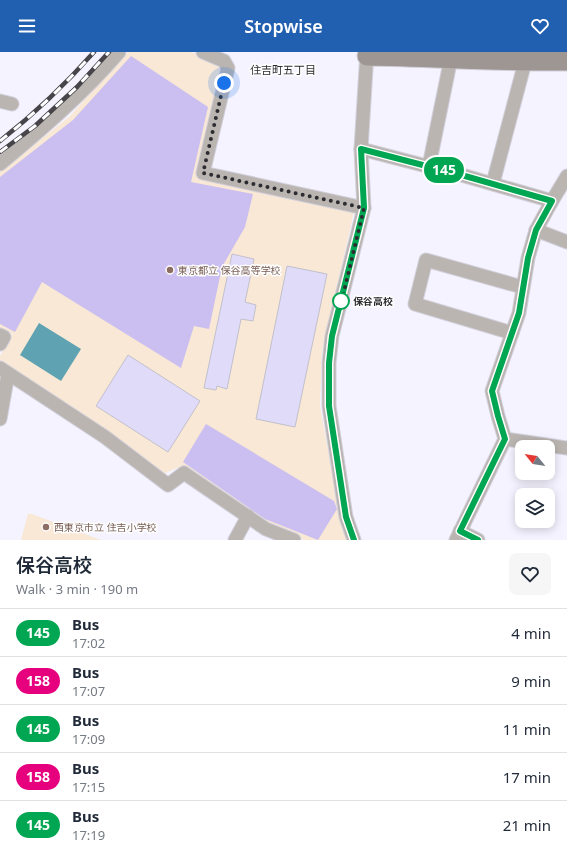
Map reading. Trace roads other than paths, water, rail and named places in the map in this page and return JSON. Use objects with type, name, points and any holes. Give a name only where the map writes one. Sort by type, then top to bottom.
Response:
[{"type":"street","points":[[0,164],[67,107],[94,81],[119,52]]},
{"type":"street","points":[[202,52],[224,61],[228,68],[203,173],[364,208]]},
{"type":"street","points":[[354,540],[346,517],[329,406],[329,363],[332,336],[364,208],[361,149],[367,54],[432,54],[451,58],[525,57],[567,61]]},
{"type":"street","points":[[493,183],[525,57]]},
{"type":"street","points":[[429,166],[451,58]]},
{"type":"street","points":[[361,149],[493,183],[552,201]]},
{"type":"street","points":[[478,540],[458,536],[505,439],[492,391],[519,313],[522,287],[536,230],[567,176]]},
{"type":"street","points":[[536,230],[567,242]]},
{"type":"street","points":[[512,333],[415,304],[426,260],[522,287]]},
{"type":"street","points":[[0,335],[4,337],[0,344]]},
{"type":"street","points":[[0,419],[4,371],[106,437],[168,485],[184,473],[266,529],[294,540]]},
{"type":"street","points":[[505,439],[567,448]]},
{"type":"street","points":[[234,540],[248,516]]},
{"type":"water","points":[[39,323],[81,349],[61,381],[20,355]]},
{"type":"railway","points":[[0,141],[49,99],[94,52]]},
{"type":"railway","points":[[0,152],[35,126],[77,87],[109,52]]},
{"type":"place","name":"東京都立 保谷高等学校","points":[[170,270]]},
{"type":"place","name":"保谷高校","points":[[341,301]]},
{"type":"place","name":"西東京市立 住吉小学校","points":[[46,527]]},
{"type":"district","name":"住吉町五丁目","points":[[283,70]]}]
